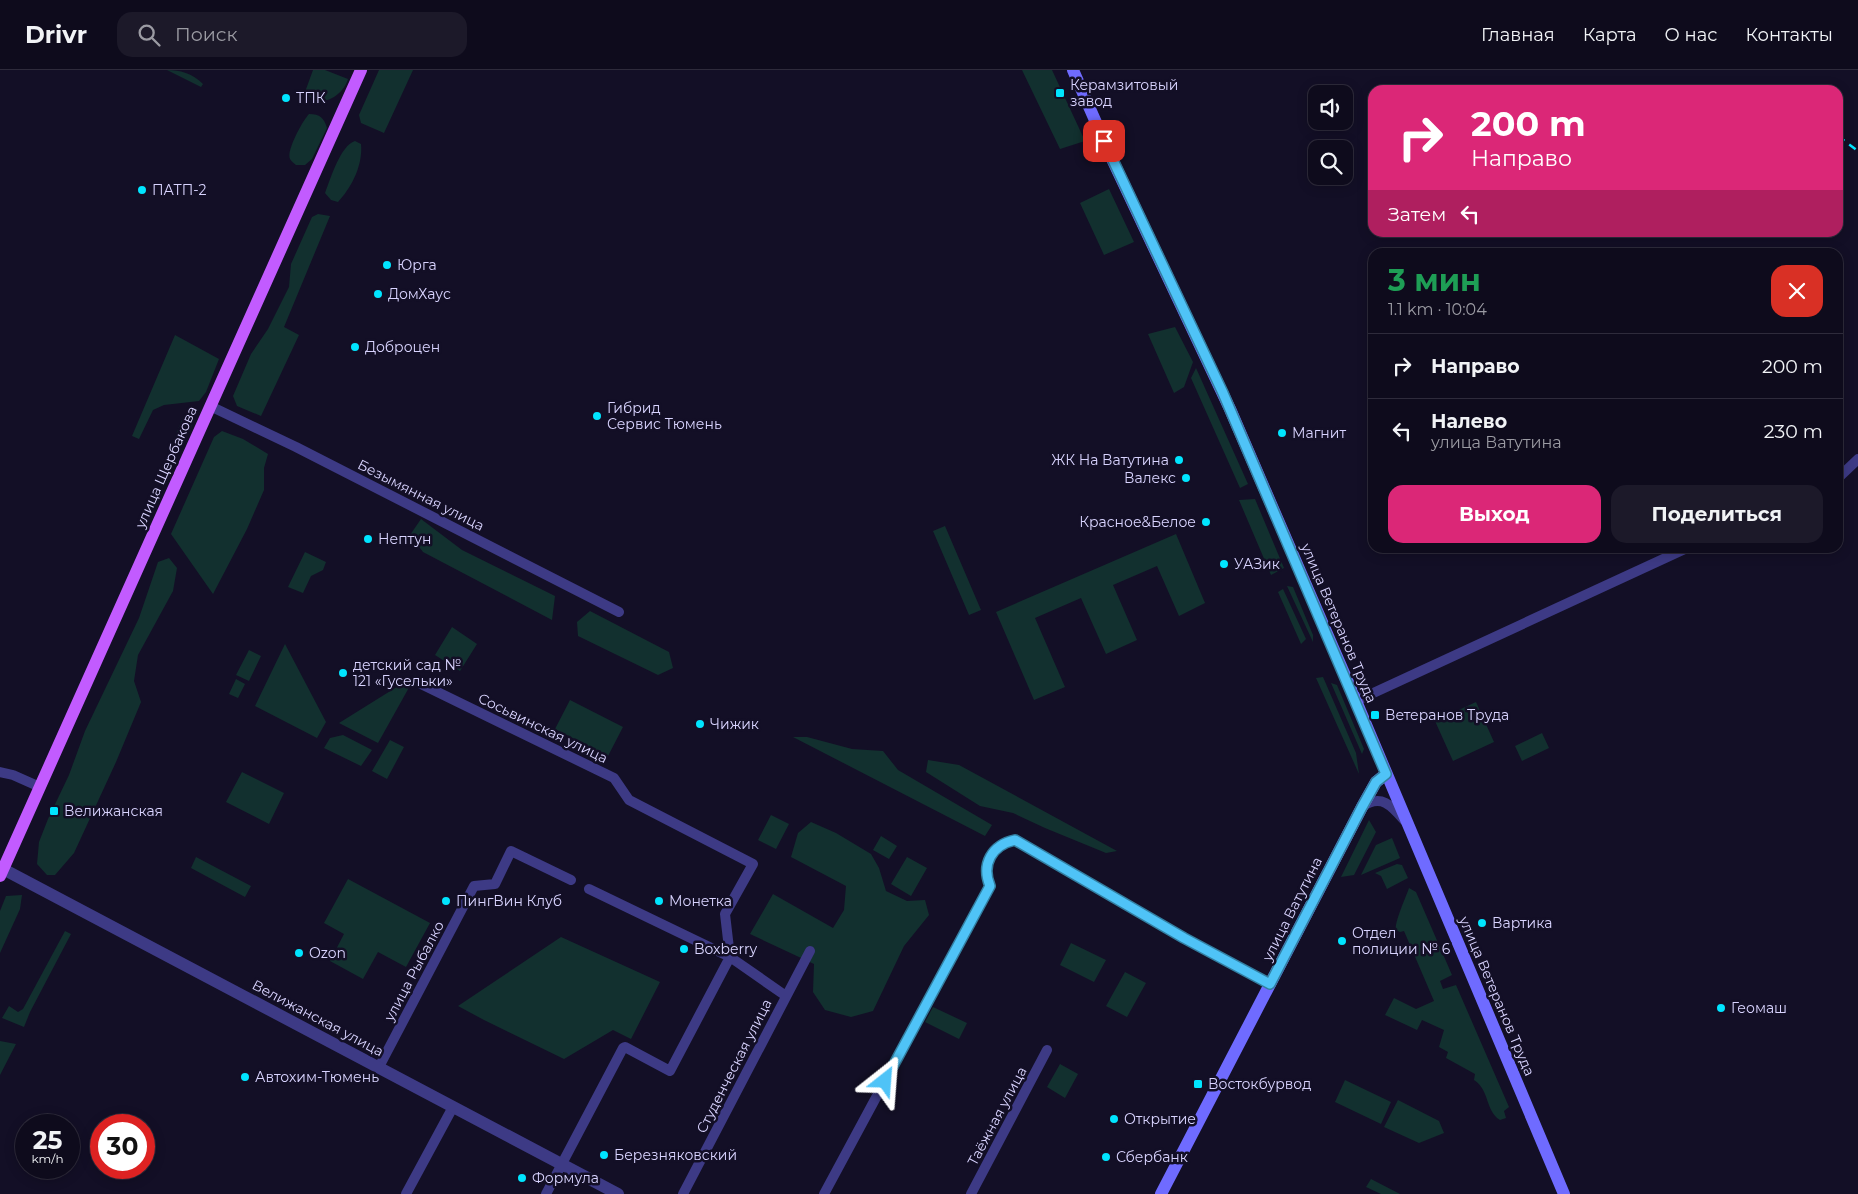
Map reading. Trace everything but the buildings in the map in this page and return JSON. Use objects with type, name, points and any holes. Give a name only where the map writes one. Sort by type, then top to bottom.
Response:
[{"type":"main road","name":"улица Щербакова","points":[[2,872],[361,70]]},
{"type":"main road","name":"улица Ветеранов Труда","points":[[1073,70],[1112,159],[1223,393],[1356,701],[1564,1194]]},
{"type":"main road","name":"улица Ватутина","points":[[1161,1194],[1362,807],[1376,782],[1386,774]]},
{"type":"street","name":"Безымянная улица","points":[[210,406],[296,447],[620,612]]},
{"type":"street","points":[[1843,473],[1858,459]]},
{"type":"street","points":[[1356,701],[1677,553]]},
{"type":"street","name":"Сосьвинская улица","points":[[419,683],[614,778],[629,800],[753,864],[725,914],[730,958]]},
{"type":"street","points":[[0,772],[13,775],[40,787]]},
{"type":"street","points":[[1362,807],[1369,802],[1379,800],[1389,804],[1408,825]]},
{"type":"street","points":[[824,1194],[990,886],[986,874],[990,856],[1004,844],[1015,840],[1184,938],[1270,984]]},
{"type":"street","name":"улица Рыбалко","points":[[379,1067],[474,886],[495,884],[511,851],[570,880]]},
{"type":"street","name":"Велижанская улица","points":[[2,872],[379,1067],[618,1194]]},
{"type":"street","points":[[589,889],[730,958],[786,996]]},
{"type":"street","name":"Студенческая улица","points":[[683,1194],[810,951]]},
{"type":"street","points":[[546,1194],[623,1048],[625,1047],[670,1071],[730,958]]},
{"type":"street","name":"Таёжная улица","points":[[971,1194],[1047,1050]]},
{"type":"street","points":[[406,1194],[453,1107]]},
{"type":"green space","points":[[167,70],[186,73],[195,77],[203,84],[201,87]]},
{"type":"green space","points":[[313,70],[325,70],[348,79],[341,92],[335,96],[323,101],[316,100],[305,92]]},
{"type":"green space","points":[[379,70],[413,70],[384,133],[361,123],[359,115]]},
{"type":"green space","points":[[1022,70],[1052,70],[1085,141],[1060,149]]},
{"type":"green space","points":[[309,114],[321,117],[327,128],[312,159],[305,165],[296,165],[290,159],[290,149],[299,129]]},
{"type":"green space","points":[[355,141],[361,144],[360,160],[356,175],[348,190],[338,202],[331,200],[325,193],[333,171],[345,149]]},
{"type":"green space","points":[[1109,189],[1134,242],[1104,255],[1080,203]]},
{"type":"green space","points":[[318,214],[330,216],[284,327],[299,335],[261,416],[237,406],[233,396],[251,354],[268,329],[289,287],[291,264],[312,217]]},
{"type":"green space","points":[[1175,327],[1193,362],[1184,387],[1174,393],[1148,334]]},
{"type":"green space","points":[[175,335],[219,359],[206,392],[199,401],[164,405],[153,410],[139,439],[132,436]]},
{"type":"green space","points":[[1196,368],[1248,484],[1240,488],[1191,378]]},
{"type":"green space","points":[[187,415],[194,421],[190,431],[168,460],[166,458],[183,417]]},
{"type":"green space","points":[[222,431],[243,439],[268,454],[264,468],[264,490],[247,529],[213,594],[171,534],[214,437]]},
{"type":"green space","points":[[1255,499],[1284,568],[1271,575],[1239,500]]},
{"type":"green space","points":[[421,519],[462,550],[555,596],[552,620],[423,552],[410,535]]},
{"type":"green space","points":[[945,526],[981,610],[969,615],[933,531]]},
{"type":"green space","points":[[1176,534],[1205,603],[1179,616],[1157,566],[1113,585],[1137,640],[1106,654],[1081,598],[1035,618],[1065,687],[1034,700],[996,612]]},
{"type":"green space","points":[[305,552],[326,562],[323,570],[311,576],[303,593],[288,587]]},
{"type":"green space","points":[[169,558],[177,568],[173,591],[138,655],[134,681],[141,702],[74,853],[55,875],[47,875],[37,864],[39,842],[69,775],[85,731],[139,618],[158,562]]},
{"type":"green space","points":[[1287,586],[1293,587],[1313,635],[1313,642]]},
{"type":"green space","points":[[1283,589],[1306,639],[1301,644],[1278,592]]},
{"type":"green space","points":[[590,611],[669,652],[673,668],[658,675],[578,636],[577,622]]},
{"type":"green space","points":[[452,627],[477,644],[460,671],[435,655]]},
{"type":"green space","points":[[285,644],[326,722],[317,738],[255,706]]},
{"type":"green space","points":[[249,650],[261,656],[249,681],[236,675]]},
{"type":"green space","points":[[416,675],[378,743],[339,723]]},
{"type":"green space","points":[[1323,677],[1356,753],[1359,774],[1316,678]]},
{"type":"green space","points":[[236,679],[245,684],[238,698],[229,694]]},
{"type":"green space","points":[[1331,683],[1337,685],[1364,749],[1362,754]]},
{"type":"green space","points":[[570,700],[623,727],[608,756],[555,729]]},
{"type":"green space","points":[[1476,702],[1494,742],[1453,761],[1435,721]]},
{"type":"green space","points":[[1542,733],[1549,748],[1522,761],[1515,746]]},
{"type":"green space","points":[[343,735],[372,750],[361,766],[324,748],[330,738]]},
{"type":"green space","points":[[793,737],[807,737],[852,749],[883,751],[898,770],[992,825],[985,836]]},
{"type":"green space","points":[[390,740],[404,747],[387,779],[372,771]]},
{"type":"green space","points":[[928,760],[959,765],[1117,851],[1106,853],[1013,813],[980,806],[926,772]]},
{"type":"green space","points":[[242,772],[284,793],[269,824],[226,802]]},
{"type":"green space","points":[[771,815],[789,824],[776,849],[758,840]]},
{"type":"green space","points":[[1369,820],[1376,832],[1354,875],[1341,877]]},
{"type":"green space","points":[[811,822],[836,833],[871,854],[879,868],[886,891],[907,901],[925,900],[929,915],[904,946],[873,1011],[851,1017],[825,1010],[813,992],[814,964],[750,934],[773,894],[833,928],[844,910],[846,886],[791,857],[798,833]]},
{"type":"green space","points":[[881,836],[897,846],[889,859],[873,850]]},
{"type":"green space","points":[[1392,838],[1400,858],[1361,875],[1376,845]]},
{"type":"green space","points":[[196,857],[251,886],[245,897],[191,868]]},
{"type":"green space","points":[[907,857],[927,868],[911,896],[891,884]]},
{"type":"green space","points":[[1397,864],[1402,865],[1408,878],[1387,889],[1381,876],[1375,873]]},
{"type":"green space","points":[[348,879],[430,923],[406,967],[378,952],[363,979],[330,961],[344,934],[324,923]]},
{"type":"green space","points":[[1409,888],[1416,892],[1452,975],[1440,981],[1443,989],[1456,985],[1509,1107],[1504,1111],[1506,1118],[1500,1120],[1495,1116],[1483,1089],[1474,1080],[1475,1074],[1446,1058],[1448,1052],[1439,1047],[1444,1030],[1422,1020],[1417,1030],[1385,1015],[1394,998],[1416,1009],[1434,1001],[1404,931],[1396,930],[1398,916]]},
{"type":"green space","points":[[22,895],[20,909],[0,953],[0,911],[6,896]]},
{"type":"green space","points":[[65,931],[71,934],[24,1027],[2,1018],[9,1006],[18,1012],[23,1009]]},
{"type":"green space","points":[[561,937],[660,982],[631,1039],[613,1030],[564,1059],[458,1006]]},
{"type":"green space","points":[[1071,943],[1106,960],[1094,982],[1060,965]]},
{"type":"green space","points":[[1125,972],[1146,983],[1127,1017],[1106,1006]]},
{"type":"green space","points":[[933,1007],[967,1023],[959,1039],[925,1022]]},
{"type":"green space","points":[[0,1041],[16,1044],[0,1075]]},
{"type":"green space","points":[[1060,1064],[1078,1074],[1065,1098],[1047,1087]]},
{"type":"green space","points":[[1345,1080],[1391,1102],[1381,1124],[1335,1102]]},
{"type":"green space","points":[[1398,1100],[1439,1121],[1444,1133],[1419,1143],[1384,1127]]},
{"type":"green space","points":[[1371,1179],[1400,1194],[1381,1194],[1366,1187]]},
{"type":"railway","points":[[1843,140],[1858,151]]},
{"type":"place","name":"Керамзитовый завод","points":[[1060,93]]},
{"type":"place","name":"ТПК","points":[[286,98]]},
{"type":"place","name":"ПАТП-2","points":[[142,190]]},
{"type":"place","name":"Юрга","points":[[387,265]]},
{"type":"place","name":"ДомХаус","points":[[378,294]]},
{"type":"place","name":"Доброцен","points":[[355,347]]},
{"type":"place","name":"Гибрид Сервис Тюмень","points":[[597,416]]},
{"type":"place","name":"Магнит","points":[[1282,433]]},
{"type":"place","name":"ЖК На Ватутина","points":[[1179,460]]},
{"type":"place","name":"Валекс","points":[[1186,478]]},
{"type":"place","name":"Красное&Белое","points":[[1206,522]]},
{"type":"place","name":"Нептун","points":[[368,539]]},
{"type":"place","name":"УАЗик","points":[[1224,564]]},
{"type":"place","name":"детский сад № 121 «Гусельки»","points":[[343,673]]},
{"type":"place","name":"Ветеранов Труда","points":[[1375,715]]},
{"type":"place","name":"Чижик","points":[[700,724]]},
{"type":"place","name":"Велижанская","points":[[54,811]]},
{"type":"place","name":"ПингВин Клуб","points":[[446,901]]},
{"type":"place","name":"Монетка","points":[[659,901]]},
{"type":"place","name":"Вартика","points":[[1482,923]]},
{"type":"place","name":"Отдел полиции № 6","points":[[1342,941]]},
{"type":"place","name":"Boxberry","points":[[684,949]]},
{"type":"place","name":"Ozon","points":[[299,953]]},
{"type":"place","name":"Геомаш","points":[[1721,1008]]},
{"type":"place","name":"Автохим-Тюмень","points":[[245,1077]]},
{"type":"place","name":"Востокбурвод","points":[[1198,1084]]},
{"type":"place","name":"Открытие","points":[[1114,1119]]},
{"type":"place","name":"Березняковский","points":[[604,1155]]},
{"type":"place","name":"Сбербанк","points":[[1106,1157]]},
{"type":"place","name":"Формула","points":[[522,1178]]},
{"type":"route","points":[[885,1081],[990,886],[986,874],[988,862],[990,856],[998,847],[1015,840],[1184,938],[1270,984],[1362,807],[1376,782],[1386,774],[1223,393],[1104,141]]}]
